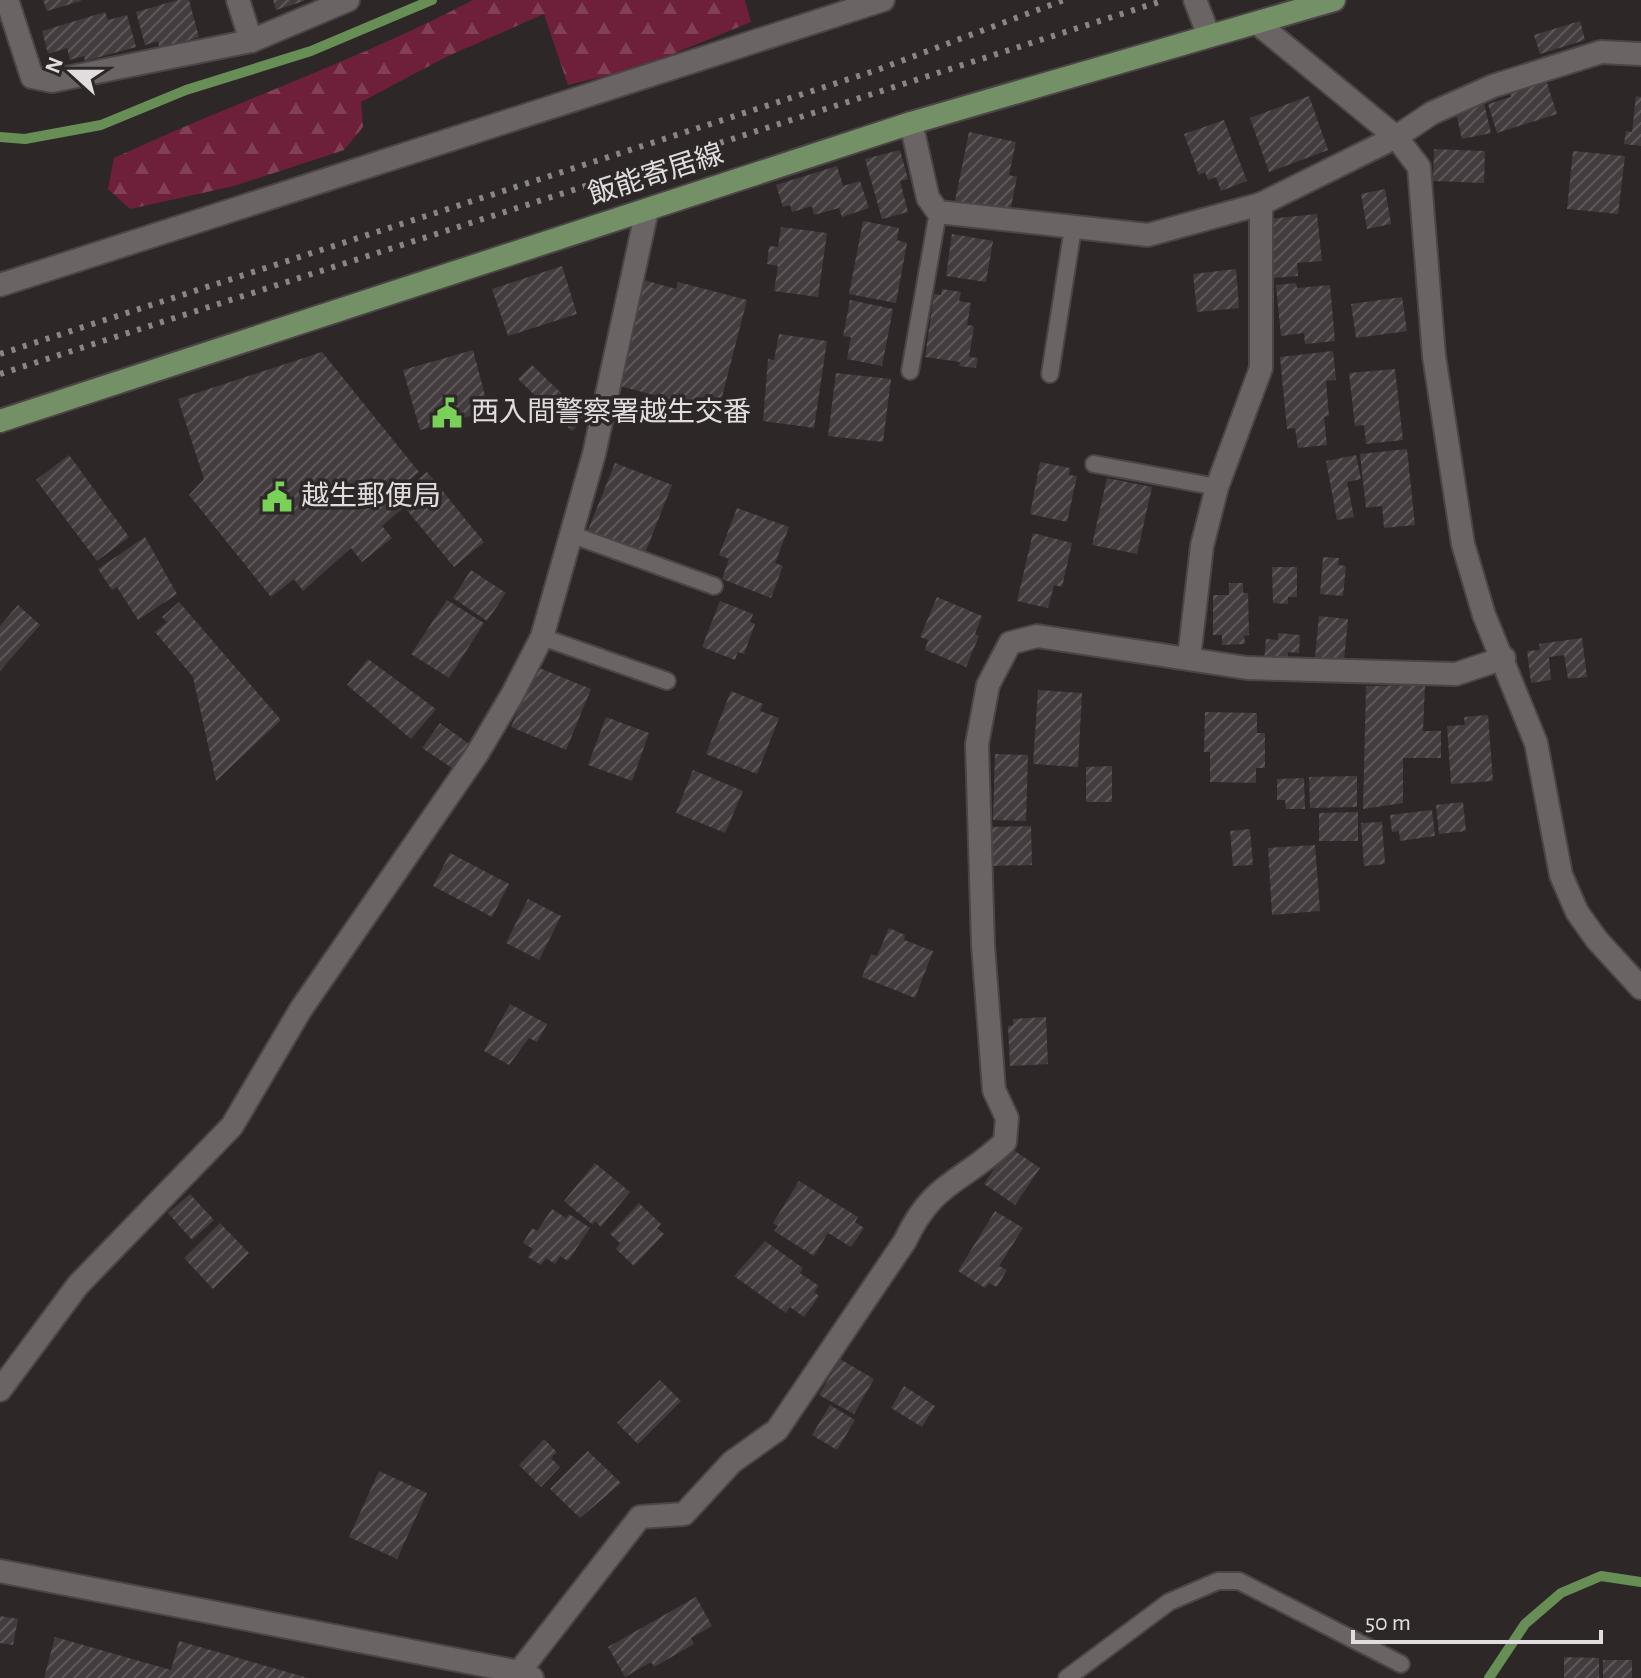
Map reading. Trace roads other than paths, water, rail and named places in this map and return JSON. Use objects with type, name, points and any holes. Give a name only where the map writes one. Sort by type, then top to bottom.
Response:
[{"type":"main road","name":"飯能寄居線","points":[[0,421],[911,123],[1334,0]]},
{"type":"street","points":[[7,0],[32,77],[52,81],[251,41],[348,0]]},
{"type":"street","points":[[238,0],[251,41]]},
{"type":"street","points":[[0,285],[883,0]]},
{"type":"street","points":[[1195,0],[1209,36]]},
{"type":"street","points":[[1257,23],[1396,137],[1419,167],[1434,356],[1463,544],[1484,615],[1536,743],[1561,875],[1577,912],[1597,940],[1641,988]]},
{"type":"street","points":[[911,123],[928,198],[938,212],[1148,235],[1261,204],[1396,137],[1432,113],[1493,86],[1601,52],[1641,54]]},
{"type":"street","points":[[1189,658],[1202,546],[1217,487],[1261,368],[1261,204]]},
{"type":"street","points":[[0,1390],[78,1285],[179,1185],[232,1126],[301,1009],[477,754],[542,637],[594,454],[647,210]]},
{"type":"street","points":[[0,1571],[476,1671],[526,1675],[640,1517],[684,1514],[732,1462],[777,1430],[905,1241],[919,1210],[943,1186],[985,1161],[1005,1142],[1007,1118],[994,1090],[984,960],[977,744],[988,685],[1010,643],[1037,636],[1247,668],[1456,674],[1504,658]]},
{"type":"lane","points":[[910,371],[938,212]]},
{"type":"lane","points":[[1050,374],[1073,228]]},
{"type":"lane","points":[[1094,464],[1217,487]]},
{"type":"lane","points":[[570,534],[714,586]]},
{"type":"lane","points":[[542,637],[667,681]]},
{"type":"lane","points":[[1067,1678],[1169,1602],[1218,1581],[1239,1581],[1401,1664]]},
{"type":"waterway","points":[[0,137],[25,139],[101,125],[186,90],[311,51],[432,0]]},
{"type":"waterway","points":[[1489,1678],[1525,1624],[1561,1593],[1601,1576],[1641,1582]]},
{"type":"railway","points":[[0,354],[877,70],[1064,0]]},
{"type":"railway","points":[[0,374],[1165,0]]},
{"type":"place","name":"西入間警察署越生交番","points":[[447,413]]},
{"type":"place","name":"越生郵便局","points":[[277,497]]}]
